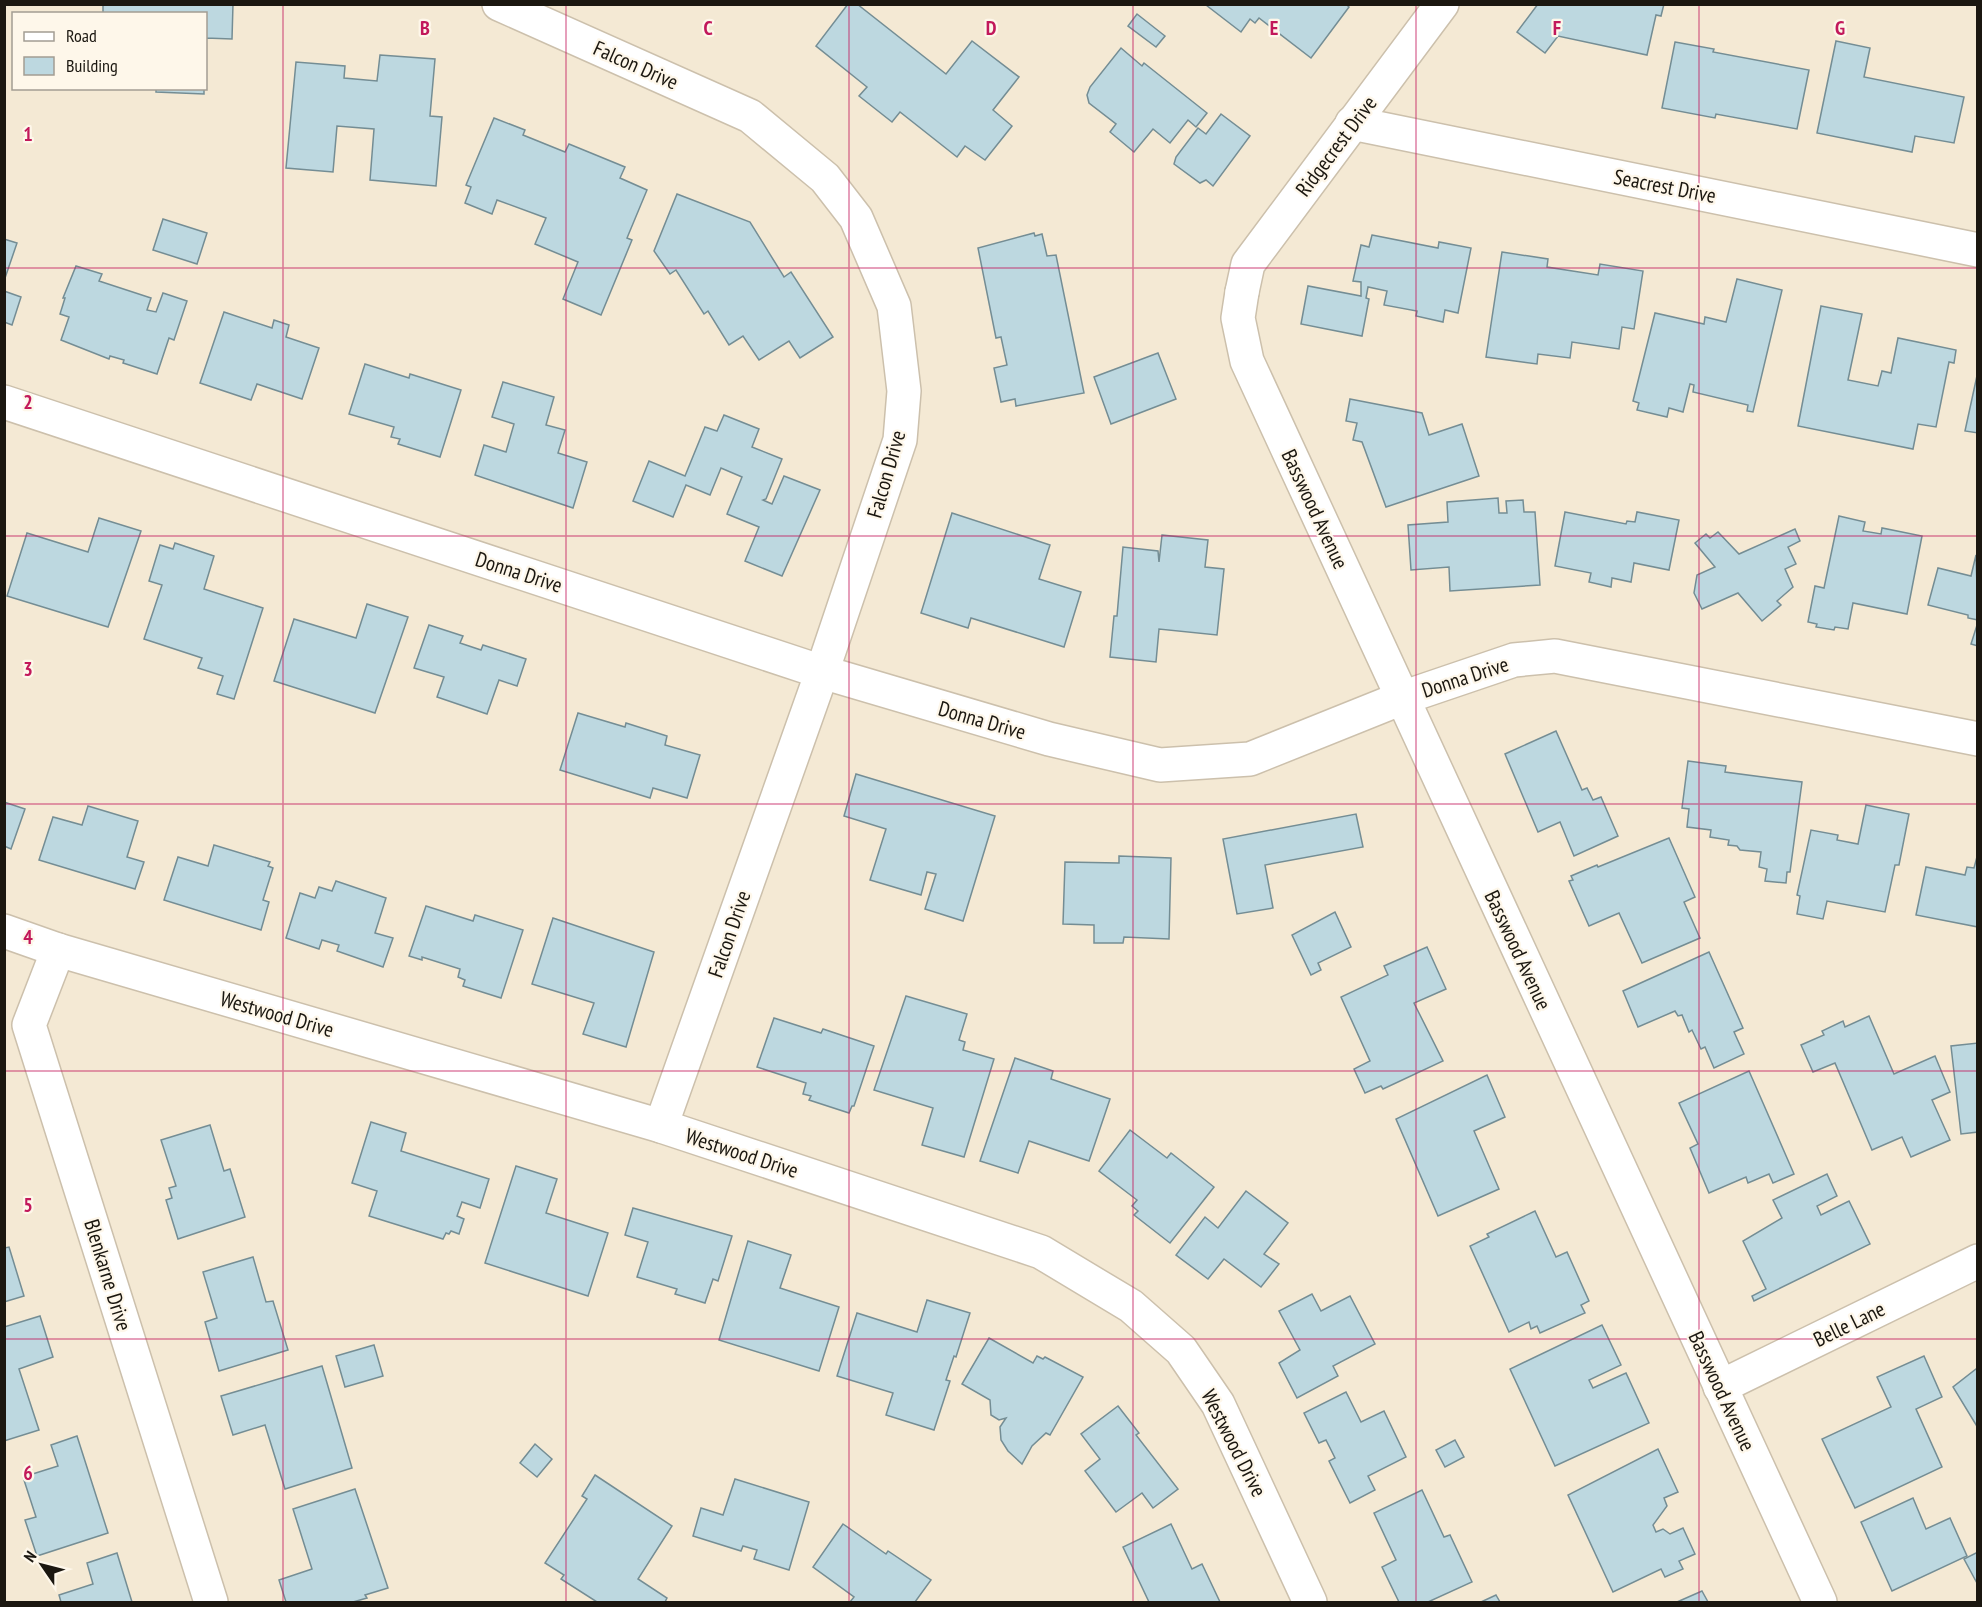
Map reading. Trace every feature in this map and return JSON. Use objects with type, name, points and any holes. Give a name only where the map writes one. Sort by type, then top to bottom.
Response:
[{"type":"street","name":"Falcon Drive","points":[[499,4],[750,116],[825,178],[856,218],[894,306],[904,391],[900,440],[822,672],[661,1126]]},
{"type":"street","name":"Ridgecrest Drive","points":[[1242,292],[1248,264],[1442,4]]},
{"type":"street","name":"Seacrest Drive","points":[[1352,123],[1977,250]]},
{"type":"street","name":"Basswood Avenue","points":[[1242,292],[1238,318],[1247,361],[1820,1602]]},
{"type":"street","name":"Donna Drive","points":[[4,402],[822,672],[1049,740],[1160,765],[1250,759],[1402,698],[1514,660],[1555,656],[1977,739]]},
{"type":"street","name":"Westwood Drive","points":[[4,931],[58,950],[661,1126],[1041,1252],[1131,1306],[1181,1350],[1218,1404],[1310,1602]]},
{"type":"street","name":"Blenkarne Drive","points":[[58,950],[29,1025],[211,1602]]},
{"type":"street","name":"Belle Lane","points":[[1720,1388],[1977,1262]]},
{"type":"building","points":[[103,4],[233,4],[232,39],[207,38],[207,12],[103,12]]},
{"type":"building","points":[[848,4],[857,4],[946,74],[972,41],[1019,77],[993,110],[1012,126],[985,160],[965,146],[957,157],[900,112],[892,122],[859,96],[867,87],[816,46]]},
{"type":"building","points":[[1346,4],[1349,7],[1311,58],[1259,18],[1255,23],[1250,19],[1241,32],[1206,5]]},
{"type":"building","points":[[1538,4],[1664,4],[1661,16],[1656,15],[1647,55],[1558,36],[1545,53],[1517,32]]},
{"type":"building","points":[[1137,14],[1165,36],[1156,47],[1128,26]]},
{"type":"building","points":[[1836,41],[1870,48],[1864,77],[1964,97],[1954,143],[1915,136],[1912,152],[1817,133]]},
{"type":"building","points":[[1675,42],[1714,49],[1713,52],[1809,70],[1797,129],[1716,114],[1715,118],[1662,108]]},
{"type":"building","points":[[1121,48],[1142,66],[1144,63],[1207,113],[1196,127],[1188,120],[1170,143],[1153,129],[1134,152],[1110,132],[1116,124],[1089,103],[1087,95],[1090,87]]},
{"type":"building","points":[[380,55],[435,59],[430,116],[442,117],[436,186],[370,180],[374,129],[337,126],[333,172],[286,168],[296,62],[345,66],[344,78],[377,81]]},
{"type":"building","points":[[156,90],[204,90],[204,94],[156,92]]},
{"type":"building","points":[[1221,114],[1250,136],[1213,186],[1206,180],[1200,183],[1174,164],[1176,157],[1198,128],[1206,134]]},
{"type":"building","points":[[494,118],[525,130],[523,135],[565,152],[569,144],[625,167],[620,178],[647,190],[627,238],[632,240],[601,315],[563,299],[578,262],[535,244],[546,218],[497,200],[492,214],[465,203],[471,187],[466,185]]},
{"type":"building","points":[[677,194],[750,222],[784,277],[791,272],[833,337],[800,358],[789,341],[759,360],[743,336],[729,345],[708,311],[704,314],[676,270],[670,274],[654,251]]},
{"type":"building","points":[[163,219],[207,233],[197,264],[153,250]]},
{"type":"building","points":[[1034,233],[1035,236],[1042,234],[1047,256],[1056,255],[1084,393],[1016,406],[1015,399],[1001,402],[994,368],[1007,365],[1001,337],[996,338],[978,248]]},
{"type":"building","points":[[1372,235],[1438,248],[1439,242],[1471,248],[1458,313],[1445,310],[1443,322],[1416,316],[1417,311],[1384,305],[1387,291],[1368,287],[1366,298],[1369,299],[1362,336],[1301,324],[1308,286],[1361,296],[1361,282],[1353,281],[1361,245],[1369,247]]},
{"type":"building","points":[[4,239],[17,243],[4,281]]},
{"type":"building","points":[[1502,252],[1548,259],[1547,267],[1598,275],[1600,264],[1643,271],[1634,329],[1622,327],[1619,349],[1572,342],[1570,358],[1538,354],[1537,364],[1486,357]]},
{"type":"building","points":[[76,266],[102,274],[99,281],[151,298],[147,310],[156,312],[163,293],[187,301],[174,340],[169,338],[157,374],[123,363],[124,360],[110,356],[109,359],[61,340],[69,317],[60,314],[65,298],[63,298]]},
{"type":"building","points":[[1737,279],[1782,290],[1753,412],[1747,411],[1748,405],[1693,392],[1694,385],[1690,384],[1683,412],[1669,408],[1667,417],[1637,410],[1639,403],[1633,401],[1655,313],[1704,324],[1705,317],[1726,322]]},
{"type":"building","points":[[4,291],[21,297],[12,325],[4,322]]},
{"type":"building","points":[[1821,306],[1862,314],[1848,380],[1878,386],[1882,371],[1891,373],[1898,338],[1956,350],[1954,363],[1949,362],[1936,427],[1918,424],[1913,449],[1798,426]]},
{"type":"building","points":[[224,312],[272,328],[274,320],[289,325],[286,337],[319,348],[302,399],[257,384],[251,400],[200,383]]},
{"type":"building","points":[[1158,353],[1176,399],[1111,424],[1094,377]]},
{"type":"building","points":[[365,364],[409,378],[410,374],[461,390],[440,457],[398,444],[400,439],[391,437],[394,427],[349,414]]},
{"type":"building","points":[[1978,371],[1978,433],[1965,431]]},
{"type":"building","points":[[503,382],[554,397],[546,425],[565,430],[558,453],[587,462],[573,508],[475,475],[484,445],[506,452],[514,424],[492,417]]},
{"type":"building","points":[[1350,399],[1422,413],[1429,435],[1462,424],[1479,476],[1386,507],[1362,442],[1353,440],[1357,423],[1346,421]]},
{"type":"building","points":[[724,415],[759,429],[752,447],[782,459],[766,499],[763,500],[772,504],[784,476],[820,490],[782,576],[745,561],[759,527],[727,514],[742,477],[721,468],[710,495],[686,485],[673,517],[633,501],[649,461],[685,476],[705,427],[717,431]]},
{"type":"building","points":[[1498,498],[1499,513],[1507,513],[1506,501],[1523,500],[1524,512],[1535,512],[1540,585],[1450,591],[1449,567],[1411,570],[1408,525],[1448,522],[1447,502]]},
{"type":"building","points":[[1565,512],[1626,524],[1627,521],[1635,522],[1637,512],[1679,520],[1669,570],[1634,563],[1631,582],[1612,578],[1611,587],[1589,582],[1591,573],[1555,566]]},
{"type":"building","points":[[952,513],[1050,545],[1039,579],[1081,592],[1064,647],[971,618],[968,628],[921,613]]},
{"type":"building","points":[[1839,516],[1865,522],[1863,531],[1881,534],[1882,528],[1922,536],[1907,614],[1853,603],[1848,629],[1835,627],[1834,630],[1816,627],[1817,624],[1808,622],[1815,586],[1824,588]]},
{"type":"building","points":[[99,518],[141,531],[108,627],[7,596],[27,533],[88,552]]},
{"type":"building","points":[[1795,529],[1800,541],[1788,547],[1796,564],[1785,569],[1793,587],[1777,601],[1781,605],[1762,621],[1738,593],[1702,609],[1694,593],[1697,575],[1715,567],[1695,543],[1706,534],[1710,538],[1718,532],[1739,554]]},
{"type":"building","points":[[1162,535],[1208,540],[1205,567],[1224,569],[1217,635],[1159,629],[1156,662],[1110,657],[1114,616],[1117,616],[1123,547],[1158,551],[1159,562]]},
{"type":"building","points":[[175,543],[214,556],[204,589],[263,608],[234,699],[217,694],[223,676],[198,668],[202,658],[144,639],[162,585],[149,581],[160,545],[173,549]]},
{"type":"building","points":[[1976,555],[1978,620],[1968,618],[1968,615],[1928,605],[1938,568],[1971,576]]},
{"type":"building","points":[[367,604],[408,617],[375,713],[274,681],[294,619],[356,638]]},
{"type":"building","points":[[1978,622],[1978,646],[1971,644]]},
{"type":"building","points":[[429,625],[463,636],[460,643],[481,650],[483,645],[526,659],[517,686],[499,680],[487,714],[437,697],[444,677],[414,668]]},
{"type":"building","points":[[578,713],[625,727],[626,723],[667,736],[665,745],[700,755],[687,798],[653,788],[650,798],[560,770]]},
{"type":"building","points":[[1556,731],[1582,790],[1587,788],[1593,800],[1601,797],[1618,836],[1574,856],[1560,822],[1538,832],[1505,754]]},
{"type":"building","points":[[1688,761],[1726,766],[1725,772],[1802,782],[1790,872],[1787,872],[1786,883],[1765,881],[1767,869],[1759,867],[1761,852],[1740,850],[1737,846],[1728,845],[1729,840],[1710,837],[1711,830],[1687,827],[1689,809],[1682,808]]},
{"type":"building","points":[[856,774],[995,816],[963,921],[925,909],[936,874],[927,872],[921,895],[870,880],[886,829],[844,816]]},
{"type":"building","points":[[4,802],[25,809],[11,849],[4,846]]},
{"type":"building","points":[[1866,805],[1909,814],[1899,865],[1895,865],[1885,912],[1827,901],[1823,919],[1797,914],[1800,896],[1797,895],[1811,830],[1838,835],[1837,840],[1858,844]]},
{"type":"building","points":[[88,806],[138,821],[127,857],[144,862],[135,889],[39,860],[53,817],[82,825]]},
{"type":"building","points":[[1356,814],[1363,847],[1265,865],[1273,908],[1237,914],[1223,839]]},
{"type":"building","points":[[1669,838],[1695,897],[1684,902],[1700,938],[1642,963],[1619,913],[1589,926],[1569,881],[1573,880],[1571,876]]},
{"type":"building","points":[[214,845],[270,862],[268,866],[273,868],[263,900],[269,902],[261,930],[164,900],[178,857],[208,866]]},
{"type":"building","points":[[1978,853],[1978,927],[1916,915],[1926,867],[1965,875],[1967,867],[1974,868]]},
{"type":"building","points":[[1119,856],[1171,858],[1169,939],[1124,937],[1123,943],[1094,943],[1094,925],[1063,924],[1065,862],[1119,863]]},
{"type":"building","points":[[336,881],[386,898],[375,933],[393,938],[383,967],[337,951],[339,945],[322,940],[319,949],[286,938],[300,893],[315,898],[319,887],[332,891]]},
{"type":"building","points":[[426,906],[473,921],[475,915],[523,930],[501,998],[463,986],[465,980],[458,977],[460,969],[422,957],[422,960],[409,956]]},
{"type":"building","points":[[1335,912],[1351,947],[1318,963],[1321,970],[1311,975],[1292,935]]},
{"type":"building","points":[[553,918],[654,952],[626,1047],[583,1034],[594,1003],[532,984]]},
{"type":"building","points":[[1427,947],[1446,989],[1414,1003],[1443,1061],[1383,1089],[1381,1086],[1365,1093],[1354,1069],[1370,1061],[1341,997],[1388,975],[1384,966]]},
{"type":"building","points":[[1709,952],[1743,1028],[1734,1032],[1744,1054],[1714,1068],[1705,1047],[1701,1049],[1692,1030],[1689,1032],[1682,1015],[1678,1016],[1675,1011],[1638,1027],[1623,991]]},
{"type":"building","points":[[906,996],[967,1014],[959,1040],[965,1042],[963,1050],[994,1059],[964,1157],[922,1145],[933,1108],[874,1090]]},
{"type":"building","points":[[1869,1016],[1894,1074],[1935,1056],[1950,1092],[1932,1100],[1950,1140],[1911,1157],[1902,1137],[1872,1150],[1835,1063],[1813,1072],[1801,1045],[1824,1035],[1822,1031],[1843,1021],[1845,1027]]},
{"type":"building","points":[[774,1018],[821,1033],[823,1029],[874,1046],[854,1106],[849,1113],[809,1100],[811,1096],[803,1094],[806,1083],[757,1067]]},
{"type":"building","points":[[1978,1043],[1978,1132],[1961,1134],[1951,1046]]},
{"type":"building","points":[[1015,1058],[1053,1071],[1051,1079],[1110,1099],[1089,1161],[1029,1141],[1018,1173],[980,1161]]},
{"type":"building","points":[[1749,1071],[1794,1174],[1773,1183],[1769,1174],[1748,1183],[1746,1177],[1709,1193],[1690,1148],[1698,1144],[1679,1103]]},
{"type":"building","points":[[1487,1075],[1505,1117],[1474,1131],[1499,1189],[1438,1216],[1396,1119]]},
{"type":"building","points":[[371,1122],[406,1133],[401,1151],[489,1179],[480,1208],[462,1202],[457,1216],[464,1219],[459,1234],[451,1231],[449,1234],[446,1233],[443,1239],[369,1216],[377,1191],[352,1183]]},
{"type":"building","points":[[210,1125],[224,1171],[230,1169],[245,1217],[178,1239],[166,1200],[172,1198],[169,1188],[176,1186],[161,1140]]},
{"type":"building","points":[[1130,1130],[1167,1158],[1171,1153],[1214,1187],[1170,1243],[1134,1215],[1138,1211],[1132,1206],[1137,1200],[1099,1171]]},
{"type":"building","points":[[516,1166],[557,1179],[546,1213],[608,1233],[588,1296],[485,1263]]},
{"type":"building","points":[[1827,1174],[1837,1196],[1817,1206],[1821,1215],[1849,1201],[1870,1244],[1754,1301],[1752,1296],[1766,1289],[1743,1241],[1782,1218],[1773,1200]]},
{"type":"building","points":[[1246,1191],[1288,1223],[1264,1254],[1279,1264],[1261,1287],[1224,1259],[1208,1279],[1176,1255],[1205,1217],[1218,1228]]},
{"type":"building","points":[[633,1208],[732,1236],[718,1281],[713,1279],[705,1303],[675,1294],[677,1289],[637,1277],[648,1242],[625,1235]]},
{"type":"building","points":[[1535,1211],[1556,1257],[1567,1252],[1589,1301],[1581,1305],[1585,1313],[1540,1333],[1537,1326],[1531,1329],[1529,1322],[1509,1332],[1470,1246],[1489,1237],[1487,1234]]},
{"type":"building","points":[[748,1241],[791,1255],[780,1288],[839,1307],[819,1371],[719,1340]]},
{"type":"building","points":[[9,1247],[24,1296],[4,1302],[4,1248]]},
{"type":"building","points":[[253,1257],[266,1302],[273,1301],[288,1350],[219,1371],[205,1322],[217,1318],[203,1272]]},
{"type":"building","points":[[1312,1294],[1321,1311],[1350,1296],[1375,1344],[1333,1366],[1338,1376],[1297,1398],[1279,1363],[1300,1350],[1279,1311]]},
{"type":"building","points":[[927,1300],[970,1313],[946,1380],[950,1381],[934,1430],[886,1415],[893,1393],[837,1376],[857,1313],[917,1332]]},
{"type":"building","points":[[40,1316],[53,1357],[19,1369],[39,1430],[4,1441],[4,1327]]},
{"type":"building","points":[[1602,1325],[1621,1365],[1589,1380],[1593,1388],[1626,1373],[1649,1423],[1555,1466],[1510,1369]]},
{"type":"building","points":[[989,1338],[1033,1363],[1037,1356],[1043,1359],[1045,1357],[1083,1377],[1050,1435],[1046,1433],[1032,1446],[1022,1464],[1008,1451],[1001,1440],[1000,1427],[1006,1418],[999,1420],[991,1415],[990,1400],[962,1384]]},
{"type":"building","points":[[374,1345],[383,1376],[345,1387],[336,1356]]},
{"type":"building","points":[[1924,1356],[1942,1397],[1916,1409],[1942,1467],[1855,1508],[1822,1439],[1891,1407],[1877,1377]]},
{"type":"building","points":[[322,1366],[352,1468],[285,1489],[265,1425],[233,1435],[221,1396]]},
{"type":"building","points":[[1976,1369],[1978,1371],[1978,1428],[1953,1387]]},
{"type":"building","points":[[1346,1392],[1361,1422],[1384,1411],[1406,1457],[1368,1476],[1375,1490],[1350,1503],[1329,1461],[1335,1458],[1326,1440],[1319,1443],[1304,1413]]},
{"type":"building","points":[[1118,1406],[1139,1433],[1136,1435],[1178,1489],[1153,1508],[1142,1493],[1116,1512],[1085,1471],[1100,1459],[1081,1434]]},
{"type":"building","points":[[77,1436],[108,1533],[37,1556],[25,1520],[36,1517],[23,1477],[58,1466],[51,1445]]},
{"type":"building","points":[[1455,1440],[1464,1457],[1445,1467],[1436,1450]]},
{"type":"building","points":[[535,1444],[552,1459],[537,1477],[520,1463]]},
{"type":"building","points":[[1658,1449],[1678,1492],[1664,1498],[1667,1506],[1653,1525],[1656,1532],[1663,1529],[1670,1534],[1683,1528],[1695,1554],[1679,1561],[1683,1569],[1665,1577],[1661,1569],[1613,1592],[1568,1495]]},
{"type":"building","points":[[595,1475],[672,1526],[638,1579],[667,1598],[665,1602],[597,1602],[561,1579],[564,1575],[545,1563],[587,1499],[582,1496]]},
{"type":"building","points":[[735,1479],[809,1502],[789,1570],[754,1559],[757,1550],[743,1546],[741,1551],[693,1536],[701,1508],[723,1515]]},
{"type":"building","points":[[355,1489],[388,1588],[365,1595],[367,1598],[353,1602],[286,1602],[279,1580],[312,1569],[293,1509]]},
{"type":"building","points":[[1422,1490],[1444,1537],[1450,1535],[1472,1582],[1428,1602],[1399,1602],[1382,1567],[1396,1560],[1374,1513]]},
{"type":"building","points":[[1913,1498],[1926,1529],[1950,1518],[1967,1556],[1892,1591],[1861,1522]]},
{"type":"building","points":[[843,1524],[886,1554],[888,1551],[931,1580],[915,1602],[850,1602],[854,1597],[813,1567]]},
{"type":"building","points":[[1171,1524],[1192,1569],[1202,1564],[1220,1602],[1149,1602],[1123,1547]]},
{"type":"building","points":[[1978,1552],[1978,1585],[1964,1559]]},
{"type":"building","points":[[117,1553],[132,1602],[61,1602],[59,1595],[93,1584],[87,1563]]},
{"type":"building","points":[[1702,1591],[1708,1602],[1677,1602]]},
{"type":"building","points":[[1496,1595],[1500,1602],[1481,1602]]}]
